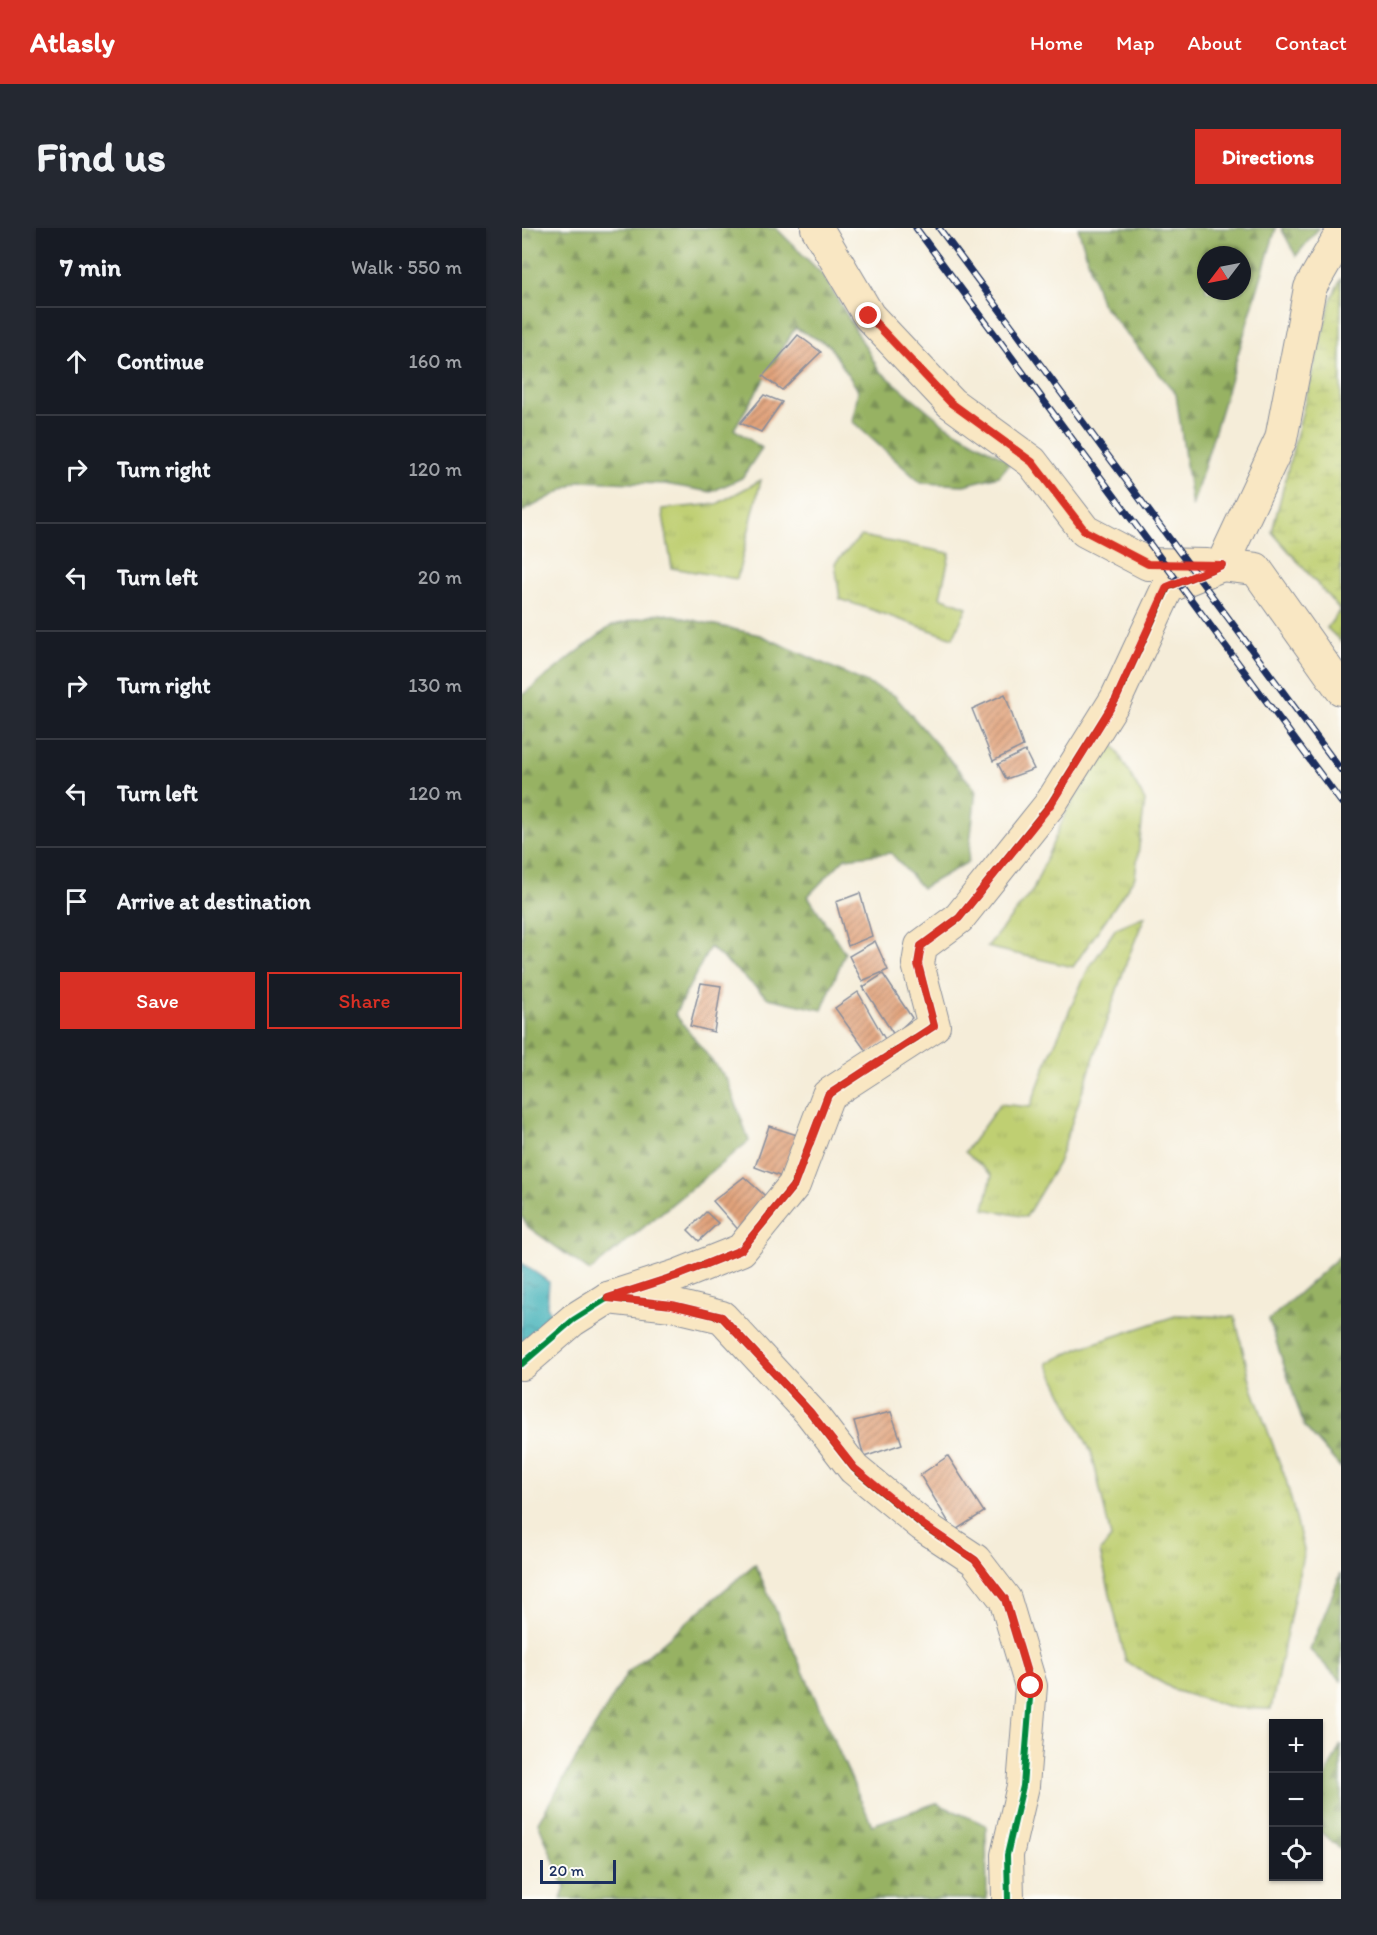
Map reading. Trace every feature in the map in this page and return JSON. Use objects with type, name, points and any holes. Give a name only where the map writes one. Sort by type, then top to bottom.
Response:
[{"type":"street","points":[[817,228],[869,316],[951,403],[1032,462],[1085,531],[1148,564],[1222,565],[1256,569],[1341,689]]},
{"type":"street","points":[[522,1364],[573,1320],[608,1298],[676,1276],[741,1250],[794,1185],[828,1095],[934,1026],[918,964],[921,946],[959,918],[1051,804],[1116,699],[1167,587],[1222,565],[1281,439],[1310,288],[1341,234]]},
{"type":"street","points":[[608,1298],[672,1305],[722,1317],[810,1412],[854,1468],[922,1524],[975,1560],[1005,1599],[1031,1686],[1023,1786],[1007,1855],[1008,1899]]},
{"type":"green space","points":[[522,228],[776,228],[824,276],[879,370],[945,425],[1011,462],[999,476],[964,485],[921,483],[853,422],[858,390],[829,345],[795,328],[734,429],[762,448],[742,478],[711,492],[665,484],[580,481],[522,512]]},
{"type":"green space","points":[[1078,228],[1276,228],[1192,507],[1176,394],[1101,303]]},
{"type":"green space","points":[[1281,228],[1319,228],[1296,256]]},
{"type":"green space","points":[[1341,278],[1341,642],[1327,628],[1340,610],[1272,532],[1331,299]]},
{"type":"green space","points":[[761,480],[737,579],[672,568],[662,509],[717,504]]},
{"type":"green space","points":[[861,536],[950,553],[940,597],[967,607],[953,638],[840,599],[835,563]]},
{"type":"green space","points":[[661,613],[760,635],[894,695],[976,790],[968,862],[922,888],[891,853],[845,858],[808,896],[845,953],[822,1010],[768,998],[710,947],[675,1014],[728,1081],[749,1141],[590,1271],[528,1227],[522,1216],[522,695],[611,626]]},
{"type":"green space","points":[[1111,740],[1145,801],[1135,877],[1073,967],[987,947],[1033,890],[1066,812]]},
{"type":"green space","points":[[1145,916],[1128,958],[1058,1163],[1026,1217],[984,1209],[992,1175],[965,1152],[1000,1104],[1030,1107],[1049,1057],[1087,971],[1116,928]]},
{"type":"green space","points":[[1341,1255],[1341,1468],[1304,1426],[1269,1320]]},
{"type":"green space","points":[[1178,1315],[1235,1317],[1252,1388],[1286,1480],[1304,1550],[1271,1709],[1234,1708],[1176,1691],[1126,1662],[1100,1552],[1111,1538],[1092,1454],[1047,1363],[1080,1348]]},
{"type":"green space","points":[[755,1564],[872,1825],[936,1803],[986,1825],[987,1899],[561,1899],[565,1888],[538,1822],[627,1673]]},
{"type":"green space","points":[[1341,1573],[1341,1681],[1310,1650]]},
{"type":"green space","points":[[1341,1744],[1341,1849],[1323,1834],[1323,1782]]},
{"type":"water","points":[[522,1263],[549,1282],[547,1306],[554,1320],[522,1347]]},
{"type":"building","points":[[798,335],[821,352],[782,390],[763,376]]},
{"type":"building","points":[[764,395],[782,402],[761,432],[740,423]]},
{"type":"building","points":[[1005,694],[1023,746],[993,761],[972,709]]},
{"type":"building","points":[[1025,751],[1034,769],[1006,779],[998,764]]},
{"type":"building","points":[[860,893],[872,936],[848,946],[836,902]]},
{"type":"building","points":[[875,941],[888,970],[862,981],[849,956]]},
{"type":"building","points":[[883,974],[912,1018],[894,1035],[863,987]]},
{"type":"building","points":[[701,983],[721,986],[714,1032],[690,1026]]},
{"type":"building","points":[[858,992],[886,1041],[868,1054],[835,1008]]},
{"type":"building","points":[[769,1126],[797,1135],[782,1177],[755,1167]]},
{"type":"building","points":[[744,1177],[772,1202],[742,1234],[713,1201]]},
{"type":"building","points":[[706,1212],[718,1223],[699,1241],[688,1230]]},
{"type":"building","points":[[891,1412],[902,1444],[864,1457],[854,1421]]},
{"type":"building","points":[[948,1456],[984,1512],[954,1531],[920,1475]]},
{"type":"railway","points":[[916,228],[1341,802]]},
{"type":"railway","points":[[939,228],[1341,770]]},
{"type":"cycle path","points":[[608,1298],[676,1276],[741,1250],[794,1185],[828,1095],[934,1026],[918,964],[921,946],[959,918],[1051,803],[1116,699],[1168,587],[1222,565]]},
{"type":"cycle path","points":[[522,1364],[573,1320],[608,1298],[672,1305],[722,1317],[810,1412],[854,1469],[922,1525],[975,1560],[1005,1599],[1031,1686],[1023,1786],[1007,1855],[1008,1899]]},
{"type":"route","points":[[869,316],[951,403],[1032,462],[1085,531],[1148,564],[1222,565],[1167,587],[1116,699],[1051,804],[959,918],[921,946],[918,964],[934,1026],[828,1095],[794,1185],[741,1250],[676,1276],[608,1298],[672,1305],[722,1317],[810,1412],[854,1468],[922,1524],[975,1560],[1005,1599],[1031,1686]]}]
